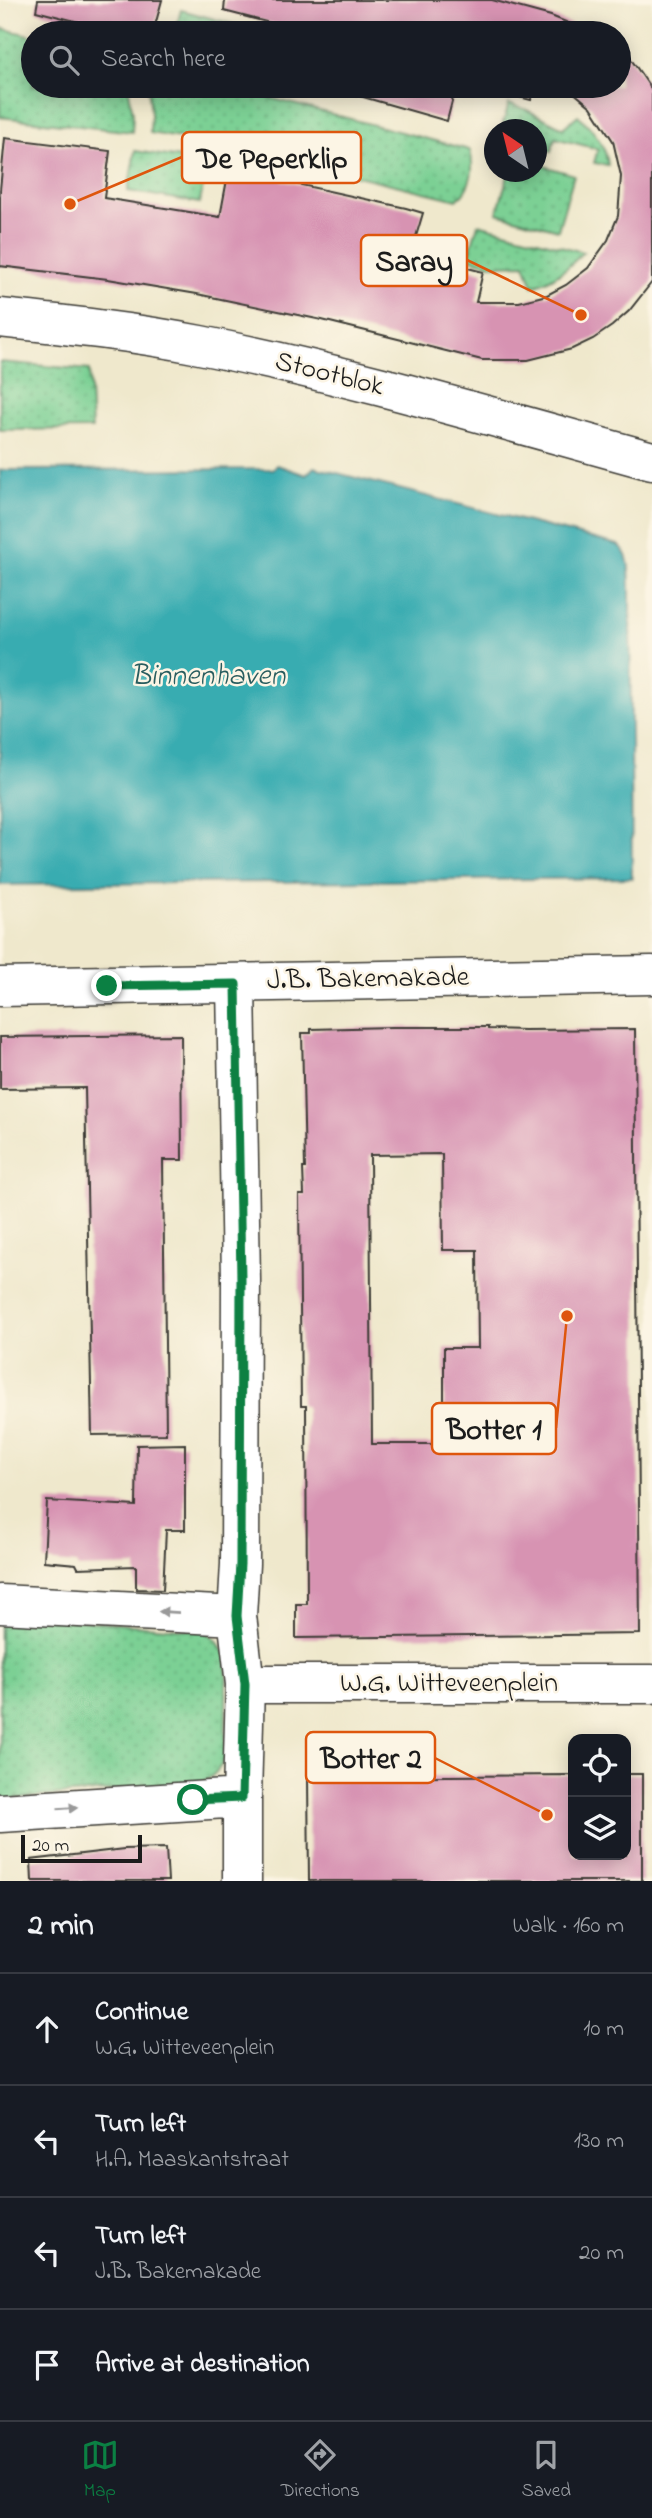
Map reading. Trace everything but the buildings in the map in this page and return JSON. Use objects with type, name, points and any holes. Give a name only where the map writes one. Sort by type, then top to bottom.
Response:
[{"type":"street","name":"Stootblok","points":[[0,318],[140,334],[232,352],[400,393],[652,461]]},
{"type":"street","name":"J.B. Bakemakade","points":[[0,987],[652,975]]},
{"type":"street","points":[[236,984],[241,1280],[240,1564],[237,1616],[245,1684],[242,1881]]},
{"type":"street","points":[[0,1604],[237,1616]]},
{"type":"street","name":"W.G. Witteveenplein","points":[[245,1684],[652,1684]]},
{"type":"street","points":[[0,1813],[242,1798]]},
{"type":"green space","points":[[181,10],[222,21],[178,21]]},
{"type":"green space","points":[[0,28],[21,33],[21,98],[130,98],[133,114],[132,132],[0,117]]},
{"type":"green space","points":[[149,98],[270,98],[470,150],[471,177],[457,200],[254,151],[150,133]]},
{"type":"green space","points":[[509,104],[545,119],[504,119]]},
{"type":"green space","points":[[578,115],[598,137],[608,165],[594,163],[598,149],[555,138],[551,151],[547,150],[547,120],[563,128]]},
{"type":"green space","points":[[135,151],[207,162],[200,203],[128,191]]},
{"type":"green space","points":[[547,167],[574,175],[558,230],[497,213],[506,182],[547,182]]},
{"type":"green space","points":[[478,224],[583,252],[560,273],[533,286],[525,264],[494,265],[468,258]]},
{"type":"green space","points":[[0,362],[89,370],[92,429],[0,430]]},
{"type":"green space","points":[[0,1614],[205,1631],[216,1639],[227,1658],[225,1759],[220,1767],[201,1783],[0,1800]]},
{"type":"water","name":"Binnenhaven","points":[[277,465],[306,475],[314,467],[618,545],[622,549],[628,564],[630,587],[632,878],[0,885],[0,470],[273,469]]},
{"type":"place","name":"De Peperklip","points":[[70,204]]},
{"type":"place","name":"Saray","points":[[581,315]]},
{"type":"place","name":"Botter 1","points":[[567,1316]]},
{"type":"place","name":"Botter 2","points":[[547,1815]]},
{"type":"route","points":[[107,986],[236,984],[241,1280],[240,1564],[237,1616],[245,1684],[242,1798],[193,1800]]}]
